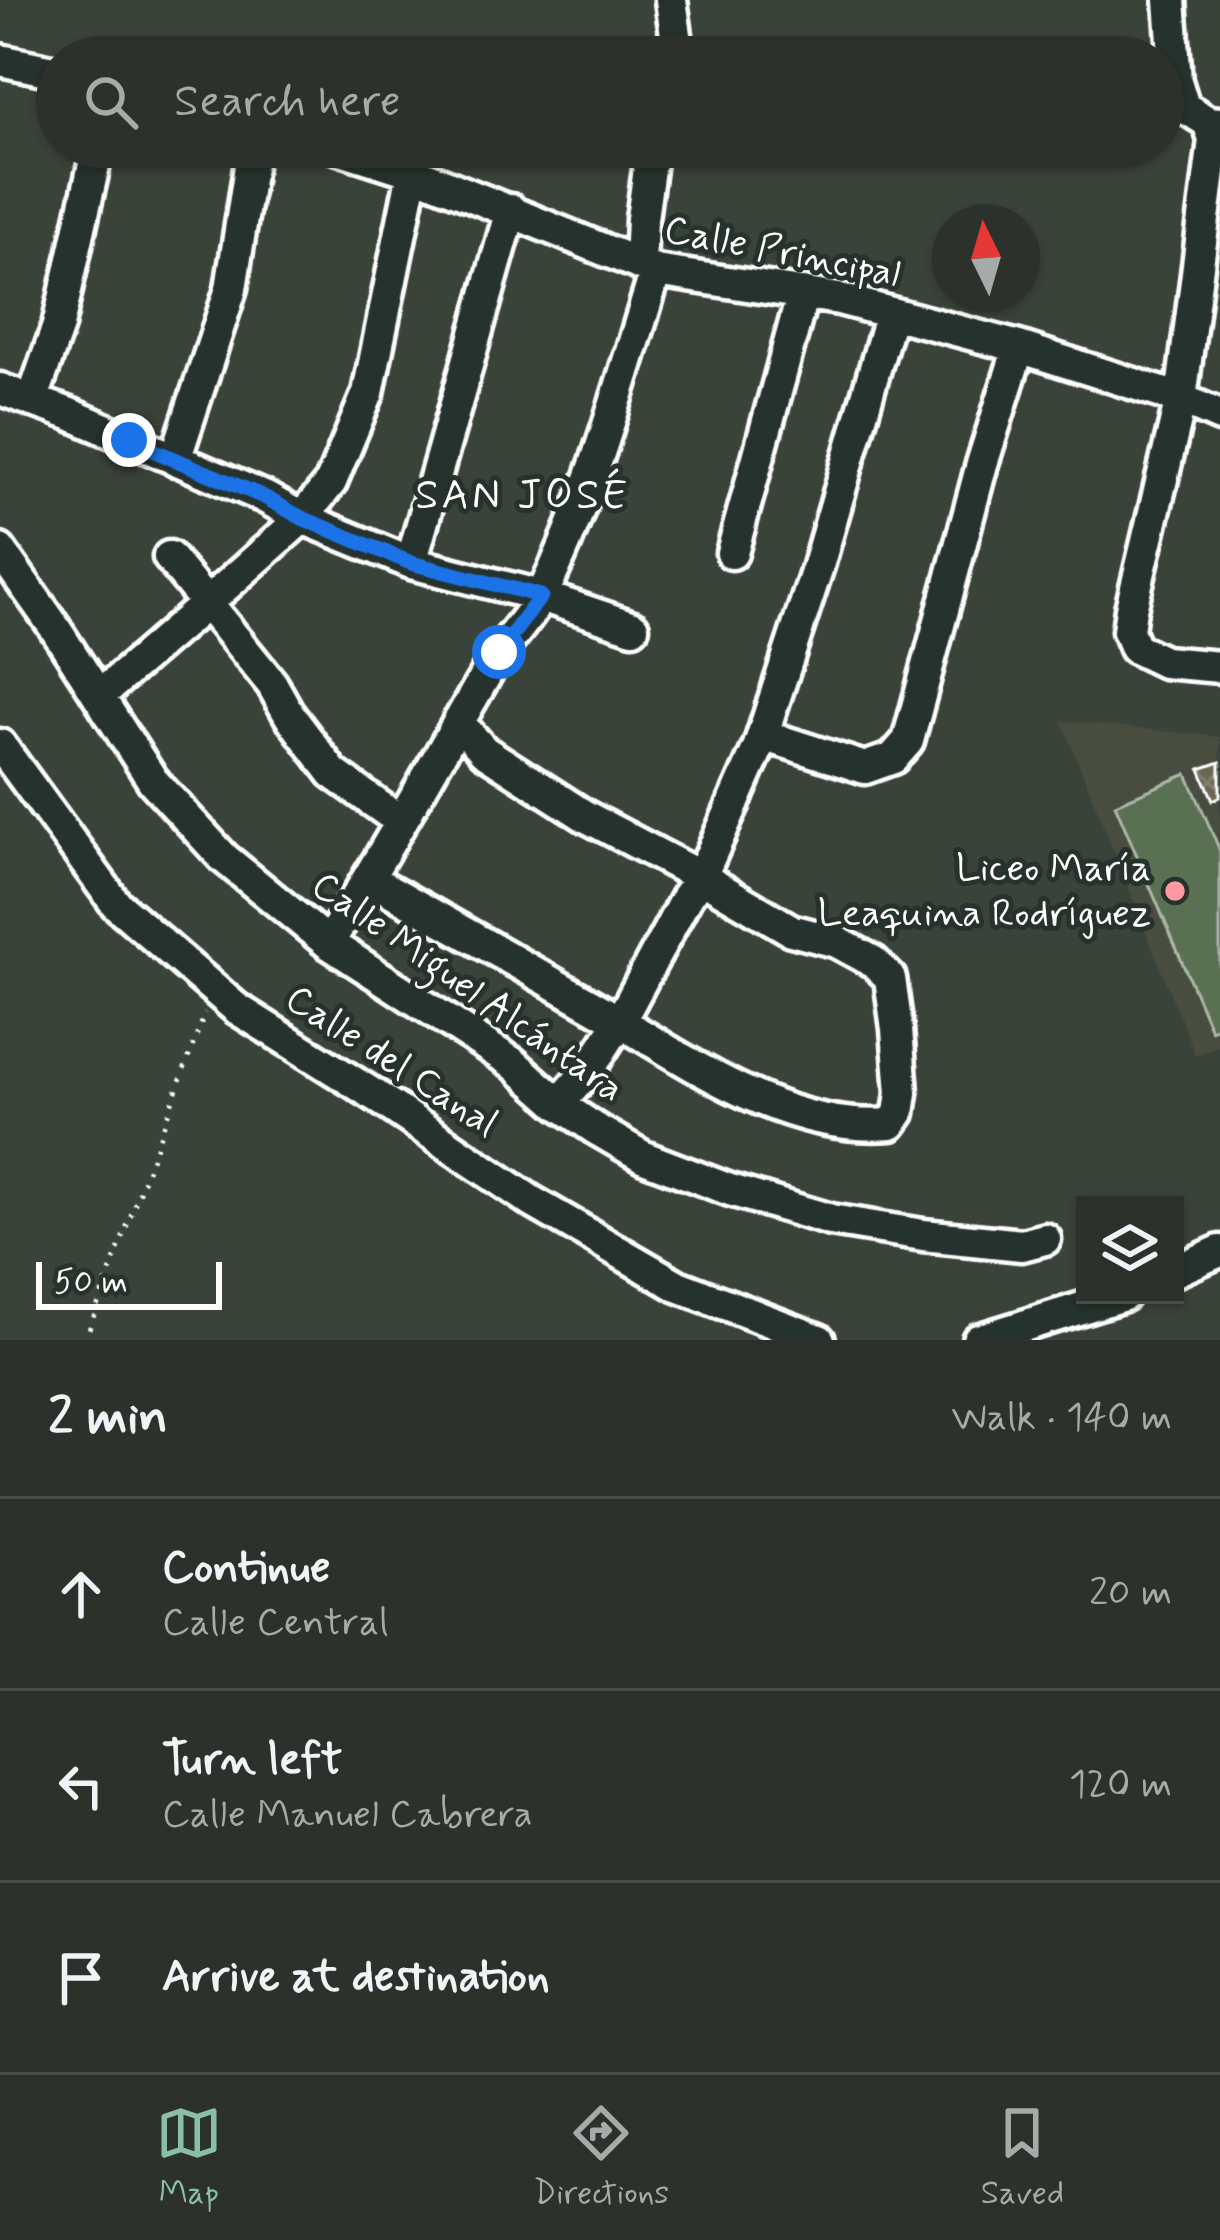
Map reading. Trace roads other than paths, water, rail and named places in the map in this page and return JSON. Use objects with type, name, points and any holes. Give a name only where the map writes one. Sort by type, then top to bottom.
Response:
[{"type":"street","points":[[671,0],[676,36]]},
{"type":"street","points":[[1170,0],[1172,36]]},
{"type":"street","points":[[0,60],[36,68]]},
{"type":"street","points":[[1184,93],[1209,127],[1181,400],[1128,631],[1135,648],[1164,662],[1220,667]]},
{"type":"street","points":[[32,400],[58,326],[93,168]]},
{"type":"street","points":[[175,460],[231,289],[250,168]]},
{"type":"street","name":"Calle Principal","points":[[401,168],[648,268],[839,299],[1019,347],[1220,416]]},
{"type":"street","points":[[328,943],[499,652],[541,596],[581,504],[648,268],[641,219],[649,168]]},
{"type":"street","points":[[98,695],[302,518],[331,482],[368,392],[413,172]]},
{"type":"street","points":[[411,563],[511,210]]},
{"type":"street","points":[[732,554],[803,293]]},
{"type":"street","points":[[559,1104],[590,1068],[620,1021],[701,877],[763,735],[891,314]]},
{"type":"street","points":[[763,735],[865,768],[893,758],[908,741],[982,464],[1019,347]]},
{"type":"street","points":[[0,389],[411,563],[541,596],[633,627]]},
{"type":"street","name":"Calle Miguel Alcántara","points":[[0,550],[153,781],[224,858],[328,943],[513,1063],[594,1128],[644,1157],[730,1190],[831,1220],[1022,1245],[1045,1239]]},
{"type":"street","points":[[170,557],[272,684],[333,773],[400,821]]},
{"type":"street","points":[[370,878],[735,1088],[820,1121],[891,1124],[898,1113],[902,1093],[890,978],[874,962],[837,942],[791,930],[569,806],[484,751],[458,722]]},
{"type":"street","name":"Calle del Canal","points":[[0,745],[116,904],[236,1008],[531,1202],[678,1286],[819,1340]]},
{"type":"street","points":[[1184,1267],[1220,1250]]},
{"type":"street","points":[[978,1340],[1095,1304]]},
{"type":"place","name":"Liceo María Leaquina Rodríguez","points":[[1175,891]]},
{"type":"district","name":"SAN JOSÉ","points":[[523,496]]}]
